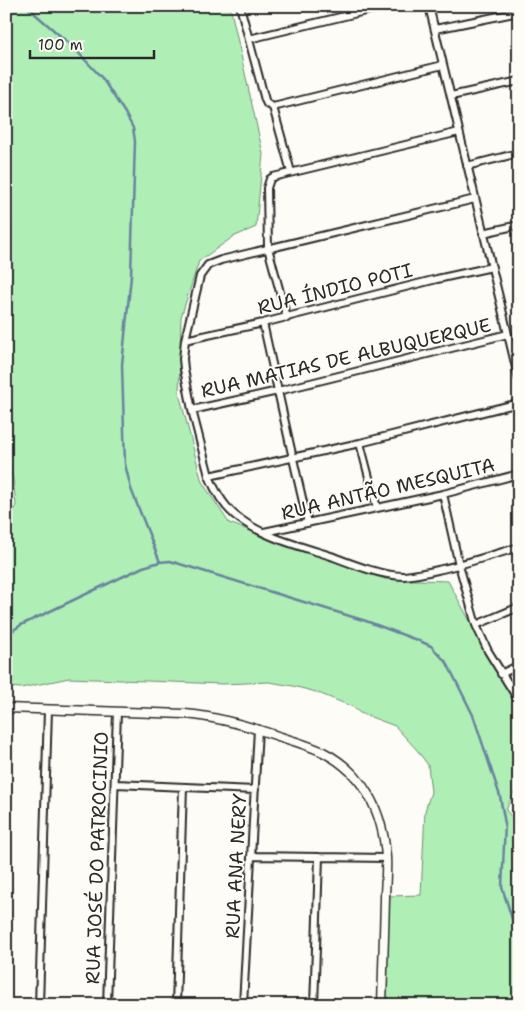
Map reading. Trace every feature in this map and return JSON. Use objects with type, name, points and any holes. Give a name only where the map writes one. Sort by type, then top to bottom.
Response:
[{"type":"street","points":[[240,6],[265,100],[267,104],[273,107],[443,65]]},
{"type":"street","points":[[250,38],[386,6]]},
{"type":"street","points":[[429,6],[519,380]]},
{"type":"street","points":[[435,29],[519,12]]},
{"type":"street","points":[[451,96],[519,81]]},
{"type":"street","points":[[273,107],[291,172]]},
{"type":"street","points":[[287,318],[268,248],[267,188],[270,179],[291,172],[459,132]]},
{"type":"street","points":[[467,166],[519,153]]},
{"type":"street","points":[[475,199],[268,248],[208,265],[200,276],[186,340],[183,359],[184,369],[192,410],[209,476],[219,497],[238,518],[263,533],[349,563],[401,576],[459,565],[519,547]]},
{"type":"street","points":[[483,233],[519,225]]},
{"type":"street","name":"RUA ÍNDIO POTI","points":[[186,340],[263,324],[437,279],[492,267]]},
{"type":"street","points":[[263,324],[308,523]]},
{"type":"street","name":"RUA MATIAS DE ALBUQUERQUE","points":[[192,410],[278,391],[508,334]]},
{"type":"street","points":[[209,476],[360,443],[519,403]]},
{"type":"street","points":[[360,443],[377,508]]},
{"type":"street","name":"RUA ANTÃO MESQUITA","points":[[263,533],[443,494],[519,474]]},
{"type":"street","points":[[443,494],[459,565],[476,625],[501,674],[519,701]]},
{"type":"street","points":[[476,625],[519,607]]},
{"type":"street","points":[[501,674],[519,665]]},
{"type":"street","points":[[6,708],[202,715],[258,729],[306,746],[337,761],[359,780],[367,791],[379,817],[383,833],[386,858],[382,1005]]},
{"type":"street","points":[[39,1005],[48,710]]},
{"type":"street","name":"RUA JOSÉ DO PATROCINIO","points":[[107,1005],[117,712]]},
{"type":"street","name":"RUA ANA NERY","points":[[243,1005],[258,729]]},
{"type":"street","points":[[116,784],[255,790]]},
{"type":"street","points":[[176,1005],[183,787]]},
{"type":"street","points":[[252,856],[386,858]]},
{"type":"street","points":[[314,1005],[319,857]]},
{"type":"green space","points":[[6,6],[230,6],[263,154],[256,227],[233,237],[199,261],[181,317],[179,393],[202,482],[229,523],[385,579],[448,581],[499,674],[519,706],[519,789],[514,792],[506,810],[519,823],[519,1005],[385,1005],[389,896],[421,895],[425,811],[431,792],[428,765],[395,726],[360,713],[353,707],[316,692],[269,682],[223,684],[69,678],[21,688],[6,687],[6,528],[16,505],[6,446],[6,275],[11,257],[12,232],[10,181],[6,151]]},
{"type":"waterway","points":[[26,6],[73,47],[102,78],[133,128],[135,141],[131,276],[122,365],[125,464],[131,489],[160,562]]},
{"type":"waterway","points":[[6,635],[21,625],[143,567],[170,561],[366,621],[431,646],[447,663],[473,715],[500,796],[505,824],[502,887],[519,941]]},
{"type":"waterway","points":[[512,1005],[519,981]]}]
